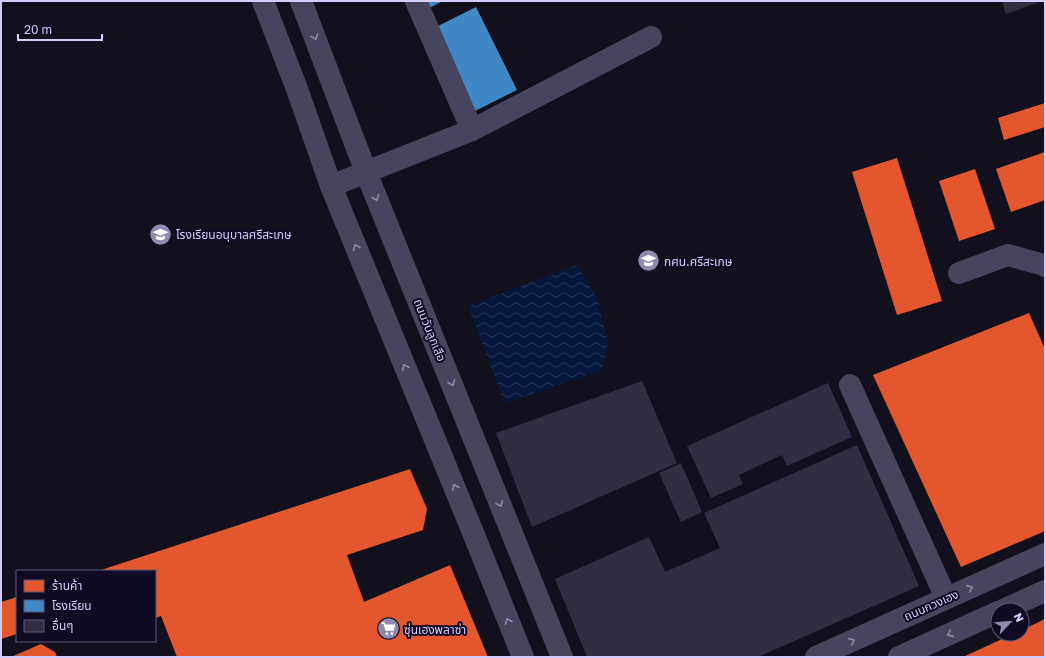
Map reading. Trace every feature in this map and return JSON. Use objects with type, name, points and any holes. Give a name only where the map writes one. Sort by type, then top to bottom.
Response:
[{"type":"street","points":[[263,1],[297,90],[331,186],[523,657]]},
{"type":"street","name":"ถนนวันลูกเสือ","points":[[301,1],[366,172],[562,657]]},
{"type":"street","points":[[416,1],[472,130]]},
{"type":"street","points":[[331,186],[472,130],[651,37]]},
{"type":"street","points":[[959,273],[1008,255],[1045,266]]},
{"type":"street","points":[[850,385],[946,598]]},
{"type":"street","name":"ถนนกวงเฮง","points":[[816,657],[1045,554]]},
{"type":"street","points":[[1021,602],[1045,591]]},
{"type":"street","points":[[899,657],[990,616]]},
{"type":"water","points":[[577,265],[597,298],[608,343],[602,370],[505,403],[468,306]]},
{"type":"building: ร้านค้า","points":[[1045,103],[1045,127],[1004,140],[998,118]]},
{"type":"building: ร้านค้า","points":[[1045,152],[1045,200],[1011,212],[996,169]]},
{"type":"building: ร้านค้า","points":[[897,158],[942,301],[897,315],[852,172]]},
{"type":"building: ร้านค้า","points":[[975,169],[995,229],[959,241],[939,181]]},
{"type":"building: ร้านค้า","points":[[1029,313],[1045,349],[1045,531],[961,567],[873,375]]},
{"type":"building: ร้านค้า","points":[[410,469],[427,509],[423,530],[347,555],[364,602],[450,565],[488,657],[177,657],[161,616],[156,618],[156,570],[101,570]]},
{"type":"building: ร้านค้า","points":[[16,597],[16,634],[1,639],[1,602]]},
{"type":"building: ร้านค้า","points":[[1045,619],[1045,657],[963,657],[996,642],[1030,642],[1030,626]]},
{"type":"building: ร้านค้า","points":[[41,644],[55,652],[57,657],[11,657]]},
{"type":"building: โรงเรียน","points":[[423,1],[443,1],[427,9]]},
{"type":"building: โรงเรียน","points":[[476,7],[517,90],[475,111],[434,28]]},
{"type":"building: อื่นๆ","points":[[1002,1],[1042,1],[1006,14]]},
{"type":"building: อื่นๆ","points":[[642,381],[677,463],[532,527],[496,433]]},
{"type":"building: อื่นๆ","points":[[828,383],[852,437],[787,466],[782,455],[739,475],[743,484],[711,498],[687,446]]},
{"type":"building: อื่นๆ","points":[[857,445],[919,586],[758,657],[587,657],[555,579],[649,537],[665,572],[720,548],[704,513]]},
{"type":"building: อื่นๆ","points":[[681,463],[702,512],[681,522],[659,473]]},
{"type":"place","name":"โรงเรียนอนุบาลศรีสะเกษ","points":[[161,234]]},
{"type":"place","name":"กศน.ศรีสะเกษ","points":[[648,261]]},
{"type":"place","name":"ซุ่นเฮงพลาซ่า","points":[[388,629]]}]
